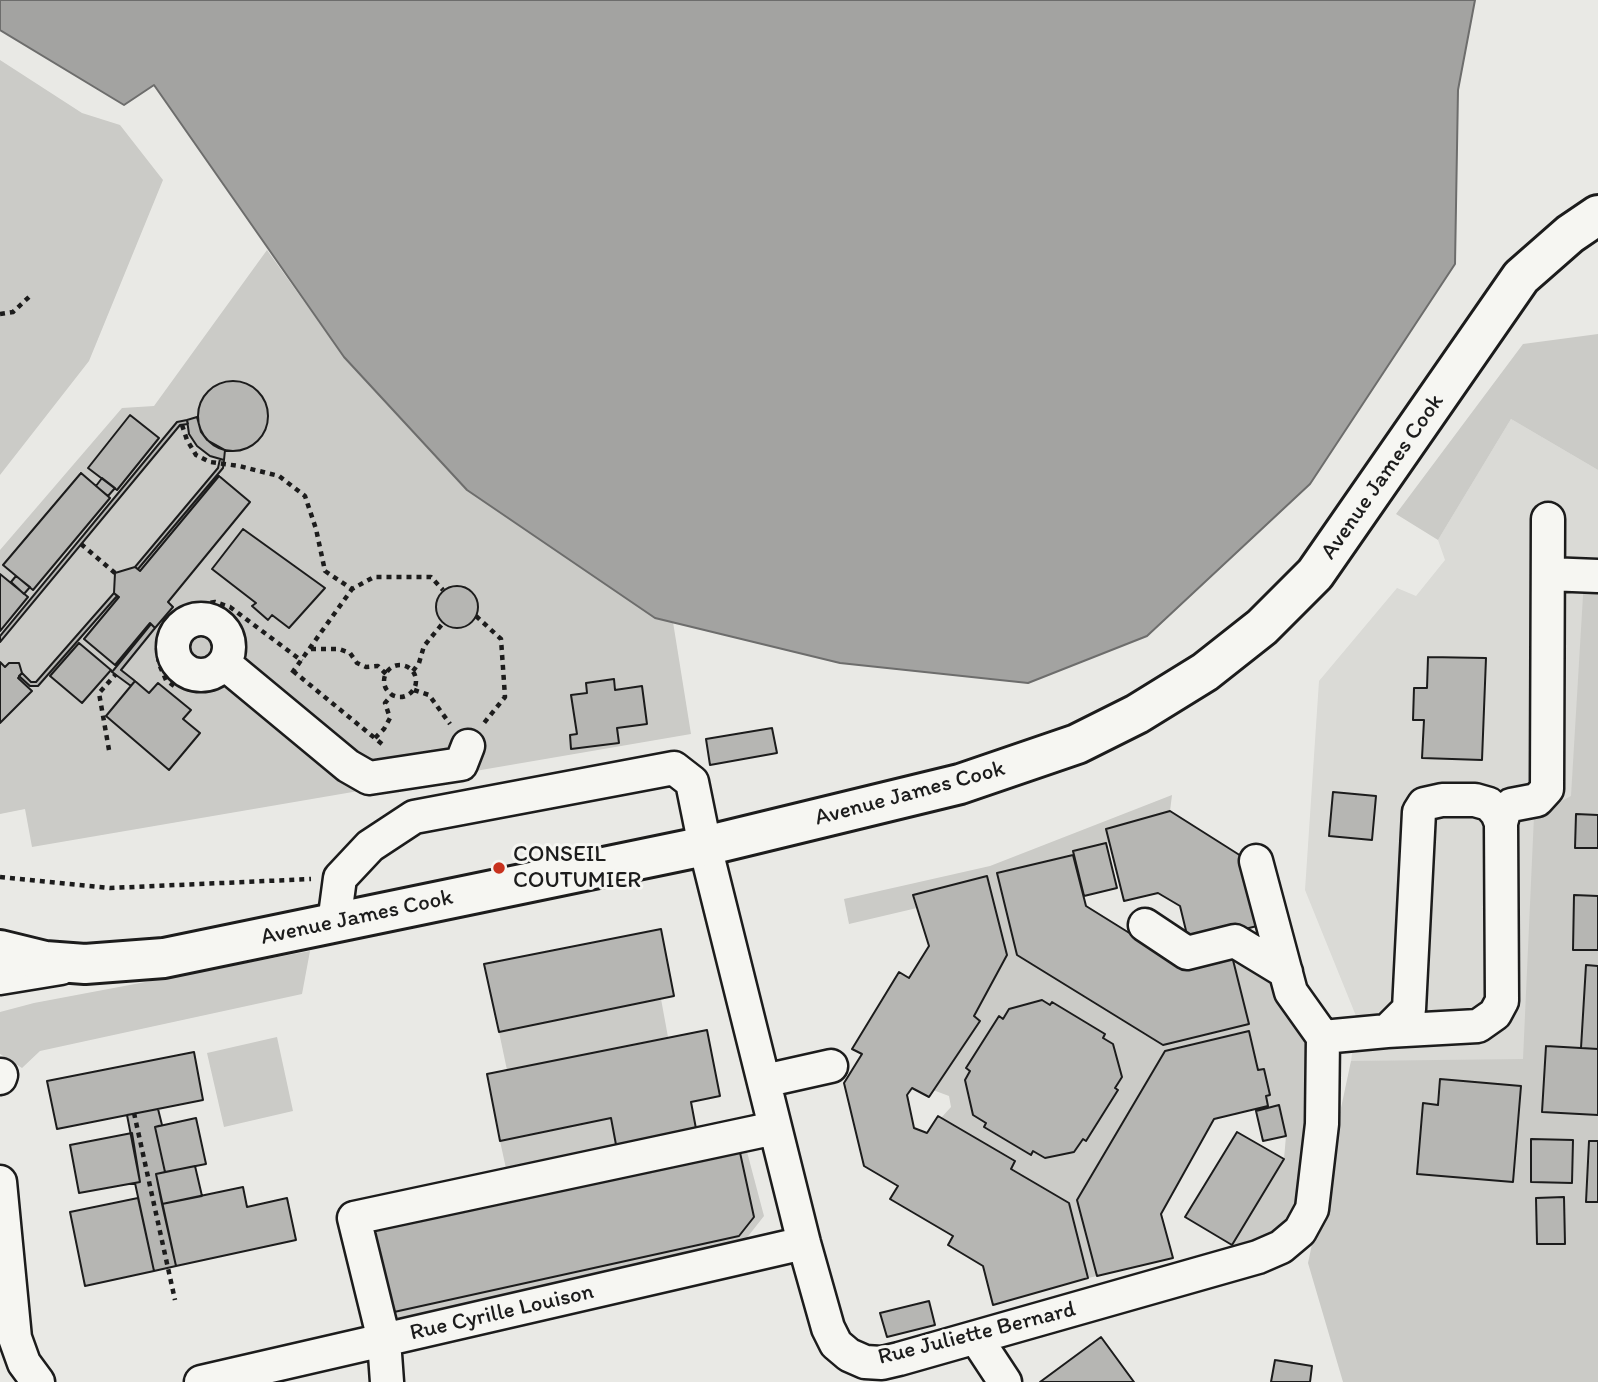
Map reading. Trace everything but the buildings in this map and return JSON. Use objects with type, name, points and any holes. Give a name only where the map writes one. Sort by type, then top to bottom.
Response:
[{"type":"main road","name":"Avenue James Cook","points":[[0,950],[45,961],[85,964],[164,958],[705,846],[960,784],[1077,744],[1137,714],[1205,673],[1262,627],[1315,574],[1521,277],[1570,234],[1598,215]]},
{"type":"street","points":[[1256,861],[1291,992],[1323,1037],[1478,1026],[1495,1014],[1502,1001],[1501,823],[1504,812],[1511,805],[1537,800],[1547,789],[1548,519]]},
{"type":"street","points":[[1548,574],[1598,576]]},
{"type":"street","points":[[171,624],[173,656],[184,670],[201,676],[218,670],[225,664],[348,766],[369,778],[468,741],[468,773],[476,804]]},
{"type":"street","name":"Rue Juliette Bernard","points":[[340,878],[370,846],[414,817],[674,768],[692,782],[705,846],[775,1128],[828,1328],[836,1343],[849,1355],[865,1362],[882,1363],[976,1338],[1258,1257],[1281,1247],[1300,1231],[1312,1209],[1322,1124],[1323,1037]]},
{"type":"street","points":[[1387,1031],[1409,1009],[1419,812],[1424,804],[1442,800],[1475,800],[1489,804],[1501,823]]},
{"type":"street","points":[[334,923],[340,878]]},
{"type":"street","points":[[1145,925],[1187,953],[1235,941],[1286,972]]},
{"type":"street","points":[[0,978],[85,964]]},
{"type":"street","points":[[764,1081],[831,1066]]},
{"type":"street","points":[[387,1382],[384,1340],[355,1218],[775,1128]]},
{"type":"street","points":[[0,1182],[15,1338],[24,1363],[38,1382]]},
{"type":"street","name":"Rue Cyrille Louison","points":[[201,1382],[804,1243]]},
{"type":"street","points":[[976,1338],[1005,1382]]},
{"type":"path","points":[[0,314],[13,312],[30,296]]},
{"type":"path","points":[[182,425],[187,440],[197,455],[211,462],[279,476],[305,496],[326,571],[352,589]]},
{"type":"path","points":[[82,544],[115,573]]},
{"type":"path","points":[[270,701],[311,649],[352,589],[374,577],[431,577],[443,590]]},
{"type":"path","points":[[414,690],[429,695],[450,724],[468,741],[505,697],[501,639],[476,616]]},
{"type":"path","points":[[413,671],[425,646],[443,623]]},
{"type":"path","points":[[311,649],[339,649],[350,653],[357,663],[366,667],[378,666],[386,674]]},
{"type":"path","points":[[398,665],[409,667],[417,682],[414,690],[403,698],[392,695],[385,688],[386,674],[398,665]]},
{"type":"path","points":[[293,671],[384,745]]},
{"type":"path","points":[[109,750],[99,693],[116,674]]},
{"type":"path","points":[[375,738],[390,718],[385,703],[392,695]]},
{"type":"path","points":[[0,877],[110,888],[340,878]]},
{"type":"path","points":[[134,1113],[175,1300]]},
{"type":"shaded area","points":[[0,0],[1475,0],[1458,90],[1455,264],[1310,484],[1147,636],[1028,683],[840,663],[655,618],[467,490],[344,357],[154,85],[124,105],[0,30]]},
{"type":"shaded area","points":[[0,60],[82,113],[120,125],[163,180],[89,361],[0,475]]},
{"type":"shaded area","points":[[267,250],[344,357],[467,490],[655,618],[673,622],[691,734],[32,847],[25,809],[0,814],[0,550],[122,408],[154,406]]},
{"type":"shaded area","points":[[1598,334],[1598,470],[1511,419],[1438,540],[1396,514],[1523,344]]},
{"type":"shaded area","points":[[1511,419],[1598,470],[1598,1287],[1329,1265],[1356,1016],[1305,890],[1319,681],[1397,588],[1416,596],[1445,560],[1438,540]]},
{"type":"shaded area","points":[[1598,577],[1598,1382],[1343,1382],[1308,1263],[1351,1061],[1523,1059],[1534,816],[1571,796],[1584,579]]},
{"type":"shaded area","points":[[1172,795],[1170,811],[1106,829],[1109,843],[1074,851],[1073,855],[997,873],[1017,955],[1163,1045],[1248,1024],[1230,948],[1285,989],[1307,1025],[1309,1140],[1294,1212],[1254,1249],[1232,1245],[1284,1159],[1286,1136],[1279,1106],[1268,1108],[1266,1096],[1270,1094],[1264,1069],[1258,1070],[1249,1032],[1077,1200],[1097,1276],[1088,1278],[1069,1203],[1011,1169],[1015,1160],[941,1118],[951,1107],[949,1096],[933,1090],[980,1021],[974,1016],[1007,955],[987,877],[914,895],[917,908],[849,924],[844,899],[990,866]]},
{"type":"shaded area","points":[[310,951],[302,994],[40,1051],[22,1068],[0,1054],[0,1012],[34,1003]]},
{"type":"shaded area","points":[[661,999],[668,1037],[507,1070],[499,1032]]},
{"type":"shaded area","points":[[277,1037],[293,1111],[224,1127],[207,1053]]},
{"type":"shaded area","points":[[611,1118],[617,1150],[507,1173],[500,1141]]},
{"type":"shaded area","points":[[739,1148],[746,1148],[764,1216],[742,1244],[388,1325],[385,1314],[739,1236],[754,1216]]},
{"type":"place","name":"CONSEIL COUTUMIER","points":[[499,868]]}]
